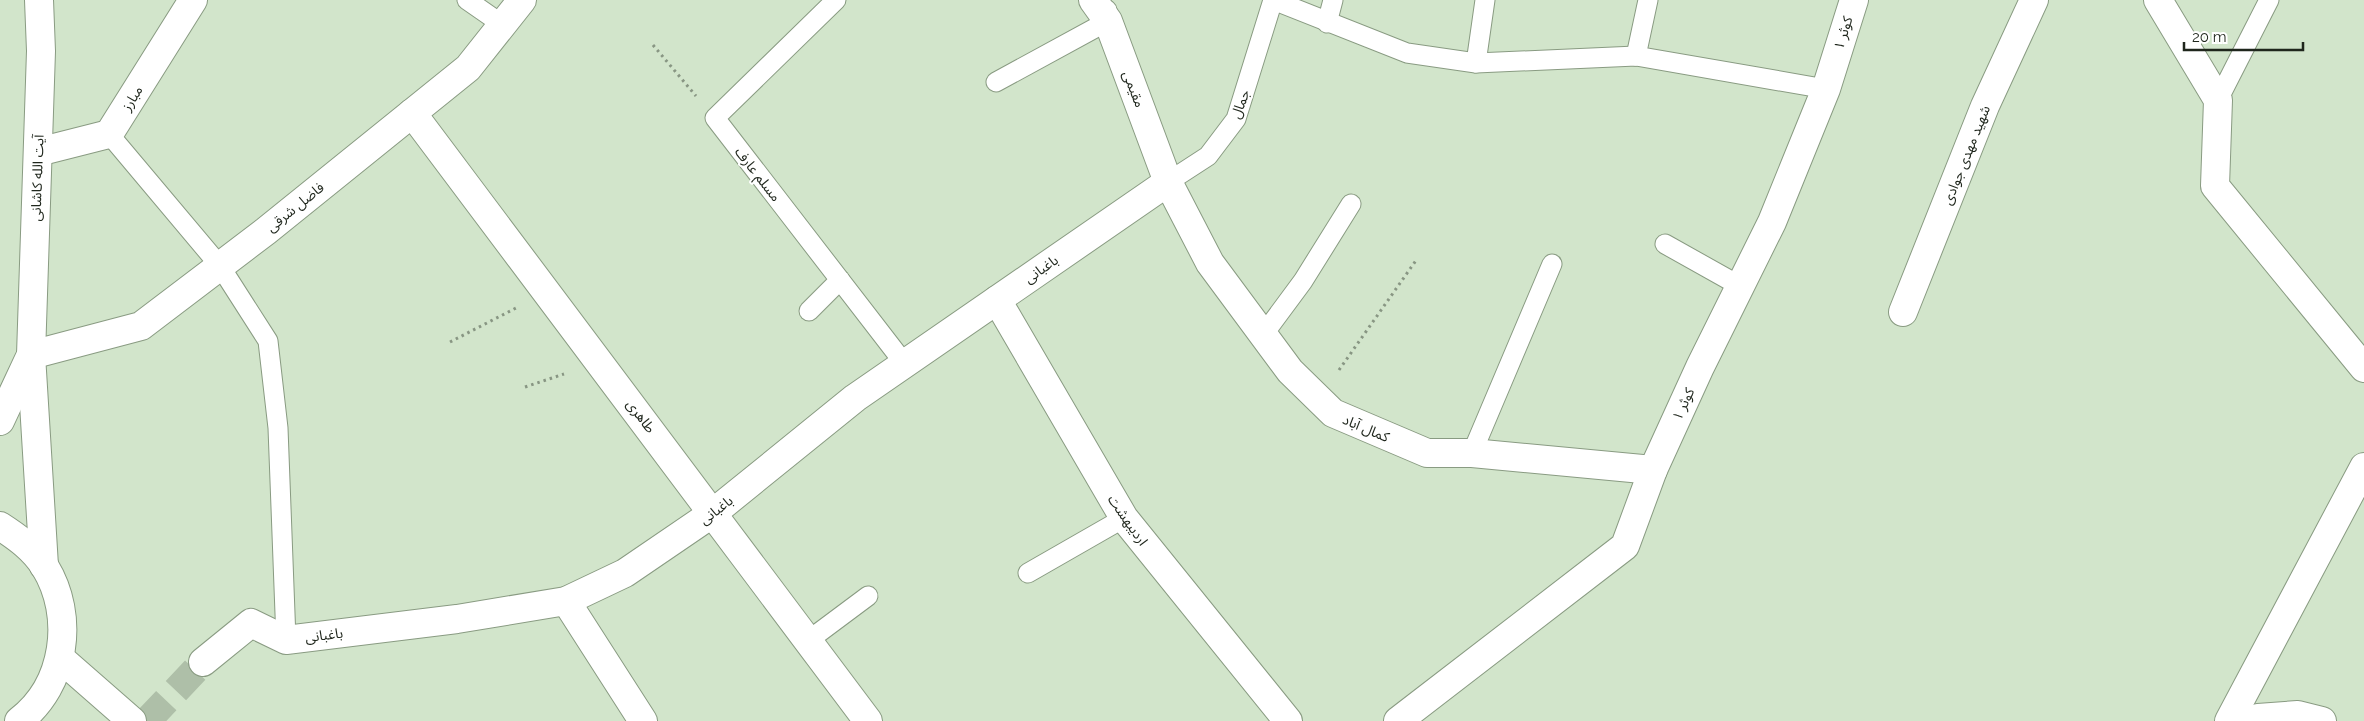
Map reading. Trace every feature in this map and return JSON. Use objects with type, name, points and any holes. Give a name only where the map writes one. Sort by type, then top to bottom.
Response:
[{"type":"street","name":"آیت الله کاشانی","points":[[39,0],[41,51],[31,355],[44,566]]},
{"type":"street","name":"مبارز","points":[[109,134],[193,0]]},
{"type":"street","name":"فاضل شرقی","points":[[31,355],[140,326],[220,266],[468,68],[522,0]]},
{"type":"street","name":"کوثر ۱","points":[[1398,721],[1625,546],[1653,470],[1772,222],[1826,89],[1854,0]]},
{"type":"street","name":"شهید مهدی جوادی","points":[[1903,312],[1985,106],[2034,0]]},
{"type":"street","points":[[2158,0],[2218,100],[2215,186],[2364,368]]},
{"type":"street","name":"مقیمی","points":[[1102,7],[1168,182]]},
{"type":"street","name":"طاهری","points":[[412,112],[810,640],[868,721]]},
{"type":"street","points":[[38,152],[109,134]]},
{"type":"street","name":"باغبانی","points":[[203,662],[250,623],[286,640],[457,619],[566,601],[625,573],[713,513],[855,398],[1168,182]]},
{"type":"street","name":"کمال آباد","points":[[1168,182],[1210,263],[1290,371],[1333,413],[1427,454],[1472,453],[1653,470]]},
{"type":"street","name":"اردیبهشت","points":[[997,300],[1124,518],[1288,721]]},
{"type":"street","name":"آیت الله کاشانی","points":[[0,421],[31,355]]},
{"type":"street","points":[[2229,721],[2364,467]]},
{"type":"street","points":[[0,526],[24,542],[44,566],[58,594],[63,626],[60,658],[48,688],[29,714],[19,721]]},
{"type":"street","points":[[566,601],[643,721]]},
{"type":"street","points":[[60,658],[132,721]]},
{"type":"street","points":[[2252,721],[2258,718],[2298,715],[2322,721]]},
{"type":"lane","points":[[467,0],[503,25]]},
{"type":"lane","points":[[714,118],[836,0]]},
{"type":"lane","points":[[1273,0],[1407,53],[1476,63],[1636,56],[1826,89]]},
{"type":"lane","name":"جمال","points":[[1168,182],[1208,156],[1236,119],[1273,0]]},
{"type":"lane","points":[[1327,22],[1333,0]]},
{"type":"lane","points":[[1476,63],[1485,0]]},
{"type":"lane","points":[[1636,56],[1648,0]]},
{"type":"lane","points":[[2218,100],[2269,0]]},
{"type":"lane","points":[[996,82],[1102,7]]},
{"type":"lane","name":"مسلم عارف","points":[[714,118],[904,363]]},
{"type":"lane","points":[[109,134],[220,266],[268,341],[278,428],[286,640]]},
{"type":"lane","points":[[1263,335],[1303,281],[1352,204]]},
{"type":"lane","points":[[1665,244],[1740,286]]},
{"type":"lane","points":[[1472,453],[1552,264]]},
{"type":"lane","points":[[809,312],[840,280]]},
{"type":"lane","points":[[1028,573],[1124,518]]},
{"type":"lane","points":[[810,640],[868,596]]},
{"type":"path","points":[[653,44],[714,118]]},
{"type":"path","points":[[1318,399],[1417,259]]},
{"type":"path","points":[[450,342],[547,292]]},
{"type":"tunnel","points":[[147,721],[203,662]]}]
